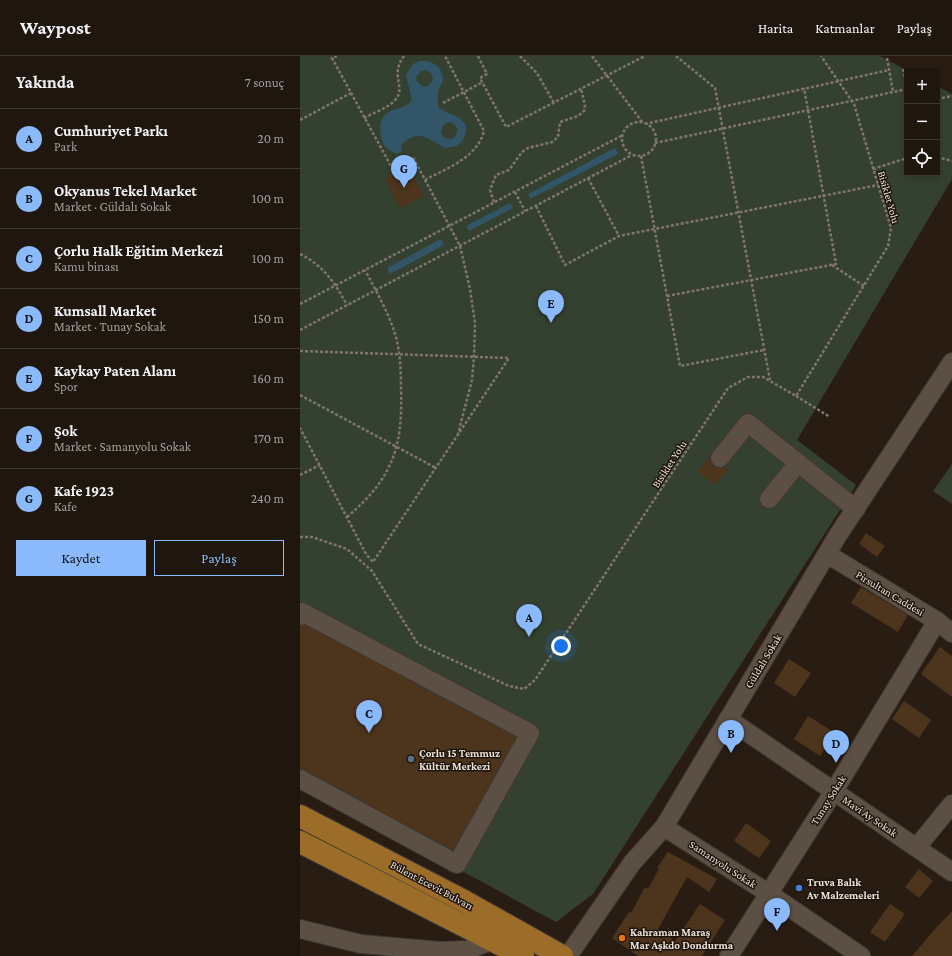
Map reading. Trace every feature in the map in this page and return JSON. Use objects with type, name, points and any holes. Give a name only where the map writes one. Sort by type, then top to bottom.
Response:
[{"type":"main road","name":"Bülent Ecevit Bulvarı","points":[[300,816],[518,953],[552,956]]},
{"type":"main road","name":"Bülent Ecevit Bulvarı","points":[[300,842],[494,939],[562,956]]},
{"type":"street","name":"Güldalı Sokak","points":[[568,956],[632,863],[664,827],[827,554],[952,362]]},
{"type":"street","points":[[720,458],[748,423],[856,509]]},
{"type":"street","points":[[768,499],[798,463]]},
{"type":"street","name":"Pirsultan Caddesi","points":[[827,554],[937,621],[952,633]]},
{"type":"street","points":[[300,616],[302,612],[530,733],[457,864],[300,779]]},
{"type":"street","name":"Tunay Sokak","points":[[729,956],[834,791],[937,621]]},
{"type":"street","name":"Mavi Ay Sokak","points":[[728,719],[952,872]]},
{"type":"street","points":[[917,847],[952,804]]},
{"type":"street","name":"Samanyolu Sokak","points":[[664,827],[768,893],[861,956]]},
{"type":"street","points":[[300,928],[361,944],[440,951],[468,950],[494,939]]},
{"type":"path","points":[[337,56],[332,58],[392,168],[413,157],[460,246],[470,288],[475,323],[472,380],[457,436]]},
{"type":"path","points":[[364,118],[394,101],[400,92],[397,68],[404,56]]},
{"type":"path","points":[[425,180],[458,163],[473,153],[482,138],[484,131],[445,56]]},
{"type":"path","points":[[478,56],[488,74],[480,78],[506,128],[645,56]]},
{"type":"path","points":[[520,56],[537,73],[554,103]]},
{"type":"path","points":[[300,330],[632,155],[641,156],[650,152],[655,143],[654,131],[644,123],[592,56]]},
{"type":"path","points":[[676,56],[715,88],[724,128],[770,381]]},
{"type":"path","name":"Bisiklet Yolu","points":[[300,537],[312,537],[348,549],[372,570],[418,644],[509,686],[524,689],[535,680],[728,388],[748,377],[762,377],[796,396],[888,246],[891,228],[851,101],[821,56]]},
{"type":"path","points":[[887,58],[893,92]]},
{"type":"path","points":[[903,69],[904,74]]},
{"type":"path","points":[[300,304],[623,135],[630,125],[888,70]]},
{"type":"path","points":[[443,103],[483,82]]},
{"type":"path","points":[[667,296],[836,264],[804,88]]},
{"type":"path","points":[[494,202],[490,190],[496,175],[509,170],[522,152],[528,148],[552,142],[558,137],[560,122],[578,116],[584,111],[585,105],[581,89]]},
{"type":"path","points":[[655,143],[904,89]]},
{"type":"path","points":[[300,120],[351,93]]},
{"type":"path","points":[[940,98],[952,96]]},
{"type":"path","points":[[623,135],[623,145],[632,155]]},
{"type":"path","points":[[641,156],[680,366],[764,350]]},
{"type":"path","points":[[940,158],[952,161]]},
{"type":"path","points":[[873,169],[904,159]]},
{"type":"path","points":[[588,178],[619,236]]},
{"type":"path","points":[[536,206],[565,265],[619,236],[878,185]]},
{"type":"path","points":[[515,192],[525,211]]},
{"type":"path","points":[[300,254],[311,259],[322,269],[336,285],[347,305]]},
{"type":"path","points":[[832,265],[864,286]]},
{"type":"path","points":[[347,517],[375,490],[394,460],[398,448],[402,404],[398,354],[394,330],[387,311],[365,270]]},
{"type":"path","points":[[300,351],[509,358],[373,562],[366,554],[300,428]]},
{"type":"path","points":[[300,396],[436,468]]},
{"type":"path","points":[[796,396],[830,417]]},
{"type":"path","points":[[300,475],[320,465]]},
{"type":"green space","points":[[300,56],[880,56],[904,69],[904,176],[940,176],[940,88],[952,94],[952,179],[797,440],[856,485],[593,894],[556,922],[460,870],[300,789]]},
{"type":"green space","points":[[952,464],[952,504],[933,491]]},
{"type":"water","points":[[420,61],[425,61],[437,65],[439,68],[443,76],[443,81],[438,91],[438,106],[446,112],[461,119],[466,127],[466,133],[462,142],[457,146],[445,148],[428,139],[418,136],[407,140],[401,145],[402,151],[397,154],[389,150],[384,145],[381,136],[383,118],[386,114],[408,104],[412,100],[406,75],[413,64]],"holes":[[[426,70],[431,73],[433,80],[428,86],[423,87],[417,82],[416,77],[421,71]],[[450,122],[455,125],[458,130],[454,138],[449,139],[443,137],[441,132],[444,124]]]},
{"type":"water","points":[[615,148],[618,154],[530,199],[528,194]]},
{"type":"water","points":[[510,203],[513,208],[469,231],[466,226]]},
{"type":"water","points":[[441,239],[444,245],[390,274],[387,268]]},
{"type":"building","points":[[409,167],[424,196],[400,208],[385,179]]},
{"type":"building","points":[[710,456],[710,462],[714,466],[719,468],[725,467],[728,469],[715,485],[698,472]]},
{"type":"building","points":[[866,533],[885,546],[877,557],[859,544]]},
{"type":"building","points":[[861,587],[908,615],[898,632],[851,603]]},
{"type":"building","name":"Çorlu 15 Temmuz Kültür Merkezi","points":[[305,625],[516,737],[453,850],[300,769],[300,626]]},
{"type":"building","points":[[940,647],[952,656],[952,697],[921,674]]},
{"type":"building","points":[[789,659],[811,673],[795,697],[774,683]]},
{"type":"building","points":[[904,701],[931,720],[919,738],[892,719]]},
{"type":"building","points":[[808,716],[835,733],[820,756],[794,739]]},
{"type":"building","points":[[746,823],[771,841],[759,858],[734,841]]},
{"type":"building","points":[[668,852],[717,879],[709,892],[687,877],[658,929],[675,941],[700,904],[725,920],[702,956],[638,956],[612,938],[629,912],[631,913],[645,887],[648,889],[659,869],[657,868]]},
{"type":"building","points":[[919,869],[933,881],[919,898],[905,887]]},
{"type":"building","points":[[890,904],[905,914],[885,942],[870,932]]},
{"type":"building","points":[[952,911],[952,956],[912,956],[936,928]]},
{"type":"place","name":"Kafe 1923","points":[[404,188]]},
{"type":"place","name":"Kaykay Paten Alanı","points":[[551,323]]},
{"type":"place","name":"Cumhuriyet Parkı","points":[[529,637]]},
{"type":"place","name":"Çorlu Halk Eğitim Merkezi","points":[[369,733]]},
{"type":"place","name":"Okyanus Tekel Market","points":[[731,753]]},
{"type":"place","name":"Çorlu 15 Temmuz Kültür Merkezi","points":[[411,759]]},
{"type":"place","name":"Kumsall Market","points":[[836,763]]},
{"type":"place","name":"Truva Balık Av Malzemeleri","points":[[799,888]]},
{"type":"place","name":"Şok","points":[[777,931]]},
{"type":"place","name":"Kahraman Maraş Mar Aşkdo Dondurma","points":[[622,938]]}]
